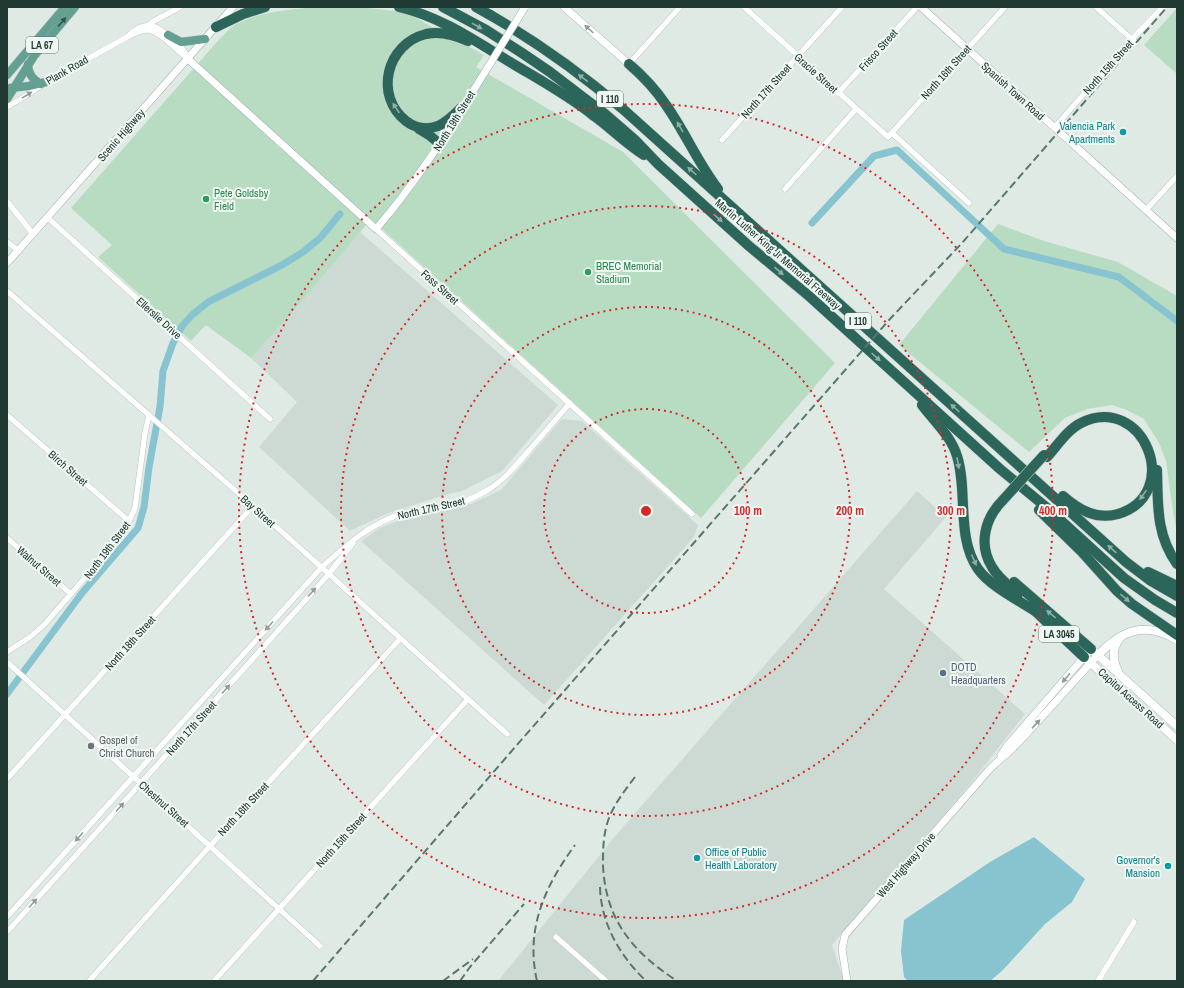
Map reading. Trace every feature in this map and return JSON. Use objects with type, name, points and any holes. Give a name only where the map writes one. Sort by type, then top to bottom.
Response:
[{"type":"highway","points":[[216,27],[243,14],[266,7]]},
{"type":"highway","points":[[399,7],[423,14],[449,25],[478,41],[580,106],[607,125],[631,147],[658,164]]},
{"type":"highway","name":"Martin Luther King Jr Memorial Freeway","points":[[443,7],[497,37],[555,75],[605,114],[635,140],[658,164],[1000,469],[1046,507],[1124,578],[1155,600],[1177,613]]},
{"type":"highway","name":"Martin Luther King Jr Memorial Freeway","points":[[476,7],[538,45],[599,90],[641,125],[1126,562],[1151,581],[1177,596]]},
{"type":"highway","points":[[440,144],[403,118],[396,110],[391,100],[388,87],[388,76],[392,63],[400,50],[407,43],[425,34],[448,34],[466,40],[509,61]]},
{"type":"highway","points":[[629,64],[647,81],[667,106],[703,167],[732,207]]},
{"type":"highway","points":[[412,124],[425,128],[434,127],[444,123],[462,107]]},
{"type":"highway","points":[[906,385],[942,430],[955,450],[959,464],[968,544],[976,565],[989,581],[1035,611]]},
{"type":"highway","points":[[1035,611],[998,576],[992,567],[986,555],[984,543],[986,526],[993,511],[1004,501],[1077,420],[1102,414],[1117,415],[1127,418],[1138,426],[1150,440],[1155,452],[1158,516],[1160,528],[1167,548],[1177,564]]},
{"type":"highway","points":[[984,434],[1040,475],[1073,504],[1090,514],[1107,516],[1129,510],[1145,494],[1151,480],[1152,460],[1146,442],[1138,432],[1130,426],[1112,419],[1096,419],[1077,425],[1045,456]]},
{"type":"highway","points":[[1000,469],[1082,552],[1117,591],[1132,604],[1177,635]]},
{"type":"highway","points":[[1004,501],[996,514],[990,531],[990,549],[996,562],[1005,573],[1091,656]]},
{"type":"highway","points":[[1126,562],[1177,586]]},
{"type":"highway","name":"LA 3045","points":[[1035,611],[1091,656]]},
{"type":"main road","name":"LA 67","points":[[7,75],[65,7]]},
{"type":"main road","name":"LA 67","points":[[7,99],[10,88],[75,7]]},
{"type":"main road","points":[[168,36],[181,42],[205,39]]},
{"type":"main road","points":[[28,64],[30,74],[37,82],[43,83]]},
{"type":"main road","points":[[10,88],[43,83]]},
{"type":"main road","points":[[1091,656],[1112,641],[1135,630],[1160,632],[1177,640]]},
{"type":"main road","points":[[1122,676],[1115,664],[1113,655],[1116,643],[1125,634]]},
{"type":"main road","name":"Capitol Access Road","points":[[1091,656],[1122,676],[1177,726]]},
{"type":"main road","name":"Capitol Access Road","points":[[1091,656],[1177,740]]},
{"type":"street","name":"Plank Road","points":[[137,33],[180,7]]},
{"type":"street","name":"Scenic Highway","points":[[7,263],[233,7]]},
{"type":"street","name":"North 19th Street","points":[[376,229],[416,179],[440,144],[525,7]]},
{"type":"street","points":[[564,7],[629,64],[680,7]]},
{"type":"street","name":"Gracie Street","points":[[744,7],[856,109],[890,135],[969,203]]},
{"type":"street","name":"North 17th Street","points":[[722,140],[842,7]]},
{"type":"street","name":"Frisco Street","points":[[838,93],[917,7]]},
{"type":"street","name":"Spanish Town Road","points":[[921,7],[1177,238]]},
{"type":"street","name":"North 16th Street","points":[[890,135],[1005,7]]},
{"type":"street","points":[[1096,7],[1134,41]]},
{"type":"street","name":"North 15th Street","points":[[1054,128],[1134,41],[1163,7]]},
{"type":"street","name":"Plank Road","points":[[128,36],[135,29],[149,25]]},
{"type":"street","points":[[149,25],[161,30],[168,36],[185,51],[188,59]]},
{"type":"street","name":"Plank Road","points":[[7,107],[30,94],[43,83],[128,36],[147,30],[155,32],[188,59]]},
{"type":"street","name":"Foss Street","points":[[188,59],[692,514]]},
{"type":"street","points":[[785,189],[856,109]]},
{"type":"street","points":[[1146,210],[1177,176]]},
{"type":"street","points":[[7,200],[33,234]]},
{"type":"street","name":"Ellerslie Drive","points":[[48,218],[270,419]]},
{"type":"street","points":[[7,242],[18,250]]},
{"type":"street","name":"Bay Street","points":[[7,291],[253,506],[328,575],[507,734]]},
{"type":"street","name":"North 17th Street","points":[[7,917],[321,568],[343,549],[375,526],[398,515],[411,511],[451,506],[469,500],[486,491],[499,482],[513,469],[570,403]]},
{"type":"street","name":"Birch Street","points":[[7,415],[129,521]]},
{"type":"street","name":"North 19th Street","points":[[7,652],[40,629],[89,573],[129,521],[135,508],[145,433],[151,417]]},
{"type":"street","name":"North 18th Street","points":[[7,779],[253,506]]},
{"type":"street","name":"Walnut Street","points":[[7,538],[71,594]]},
{"type":"street","name":"North 17th Street","points":[[7,932],[328,575],[356,540]]},
{"type":"street","name":"North 16th Street","points":[[89,981],[210,846],[400,639]]},
{"type":"street","points":[[252,645],[260,651]]},
{"type":"street","name":"West Highway Drive","points":[[847,981],[842,949],[845,935],[998,760],[1007,746],[1091,656]]},
{"type":"street","name":"Chestnut Street","points":[[7,662],[320,946]]},
{"type":"street","name":"North 15th Street","points":[[214,981],[468,698]]},
{"type":"street","points":[[69,848],[77,855]]},
{"type":"street","points":[[1098,981],[1134,922]]},
{"type":"street","points":[[556,937],[606,981]]},
{"type":"shaded area","points":[[360,232],[558,405],[502,471],[462,491],[441,496],[386,514],[350,531],[259,447],[297,402],[251,358],[299,305]]},
{"type":"shaded area","points":[[561,420],[582,421],[698,525],[694,537],[544,705],[361,541],[380,528],[402,519],[471,504],[501,490]]},
{"type":"shaded area","points":[[917,491],[946,517],[884,589],[1025,714],[971,783],[832,945],[844,981],[498,981],[616,835]]},
{"type":"green space","points":[[321,7],[367,8],[405,12],[484,55],[476,67],[623,152],[835,363],[701,518],[371,219],[299,305],[251,358],[206,325],[191,341],[98,257],[112,245],[71,208],[216,43],[233,26],[256,16],[278,11]]},
{"type":"green space","points":[[1177,8],[1177,74],[1144,45]]},
{"type":"green space","points":[[998,224],[1044,241],[1118,262],[1177,296],[1177,533],[1166,461],[1159,443],[1144,419],[1127,410],[1112,405],[1087,409],[1065,418],[1029,452],[899,345]]},
{"type":"water","points":[[1034,837],[1085,879],[1072,902],[1045,924],[1002,971],[990,981],[908,981],[904,977],[901,951],[904,920],[990,862]]},
{"type":"waterway","points":[[812,223],[874,156],[897,150],[1004,249],[1119,277],[1177,321]]},
{"type":"waterway","points":[[7,694],[82,593],[138,528],[144,507],[149,467],[160,407],[163,371],[173,343],[182,326],[192,315],[208,302],[282,265],[303,252],[320,238],[340,214]]},
{"type":"railway","points":[[313,981],[516,746],[889,320],[962,243],[1167,7]]},
{"type":"railway","points":[[635,777],[611,812],[607,824],[604,836],[603,854],[605,886],[616,919],[625,933],[647,959],[677,981]]},
{"type":"railway","points":[[537,981],[534,962],[534,944],[540,909],[555,876],[575,845]]},
{"type":"railway","points":[[600,887],[601,901],[608,926],[620,950],[646,981]]},
{"type":"railway","points":[[460,981],[470,967],[524,904]]},
{"type":"railway","points":[[443,981],[473,959]]},
{"type":"place","name":"Valencia Park Apartments","points":[[1123,132]]},
{"type":"place","name":"Pete Goldsby Field","points":[[206,199]]},
{"type":"place","name":"BREC Memorial Stadium","points":[[588,272]]},
{"type":"place","name":"DOTD Headquarters","points":[[943,673]]},
{"type":"place","name":"Gospel of Christ Church","points":[[91,746]]},
{"type":"place","name":"Office of Public Health Laboratory","points":[[697,858]]},
{"type":"place","name":"Governor's Mansion","points":[[1168,866]]}]
